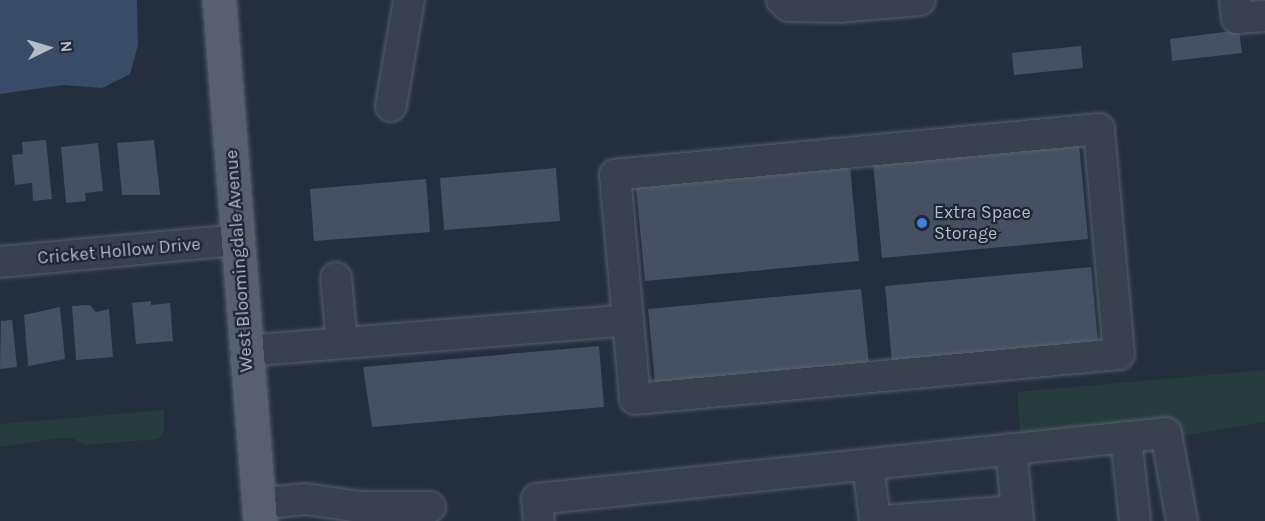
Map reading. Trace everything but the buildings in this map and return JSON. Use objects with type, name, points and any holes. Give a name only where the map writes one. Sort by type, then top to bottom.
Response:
[{"type":"main road","name":"West Bloomingdale Avenue","points":[[219,0],[259,513]]},
{"type":"street","points":[[391,106],[409,0]]},
{"type":"street","points":[[782,0],[789,6],[920,0]]},
{"type":"street","points":[[1235,0],[1237,18],[1265,16]]},
{"type":"street","points":[[1099,129],[1119,354],[634,399],[628,320],[615,175],[1099,129]]},
{"type":"street","name":"Cricket Hollow Drive","points":[[0,262],[237,240]]},
{"type":"street","points":[[336,278],[342,343]]},
{"type":"street","points":[[245,351],[628,320]]},
{"type":"street","points":[[539,521],[537,499],[1166,433],[1182,521]]},
{"type":"street","points":[[1126,437],[1135,521]]},
{"type":"street","points":[[884,521],[1018,516],[1011,449]]},
{"type":"street","points":[[868,465],[875,521]]},
{"type":"street","points":[[259,513],[305,499],[362,507],[430,507]]},
{"type":"green space","points":[[1265,370],[1265,422],[1176,437],[1148,453],[1022,451],[1017,392]]},
{"type":"green space","points":[[164,410],[164,431],[158,439],[85,445],[72,438],[59,438],[0,447],[0,424]]},
{"type":"water","points":[[0,0],[137,0],[138,45],[130,74],[102,88],[63,85],[0,94]]},
{"type":"place","name":"Extra Space Storage","points":[[922,223]]}]
